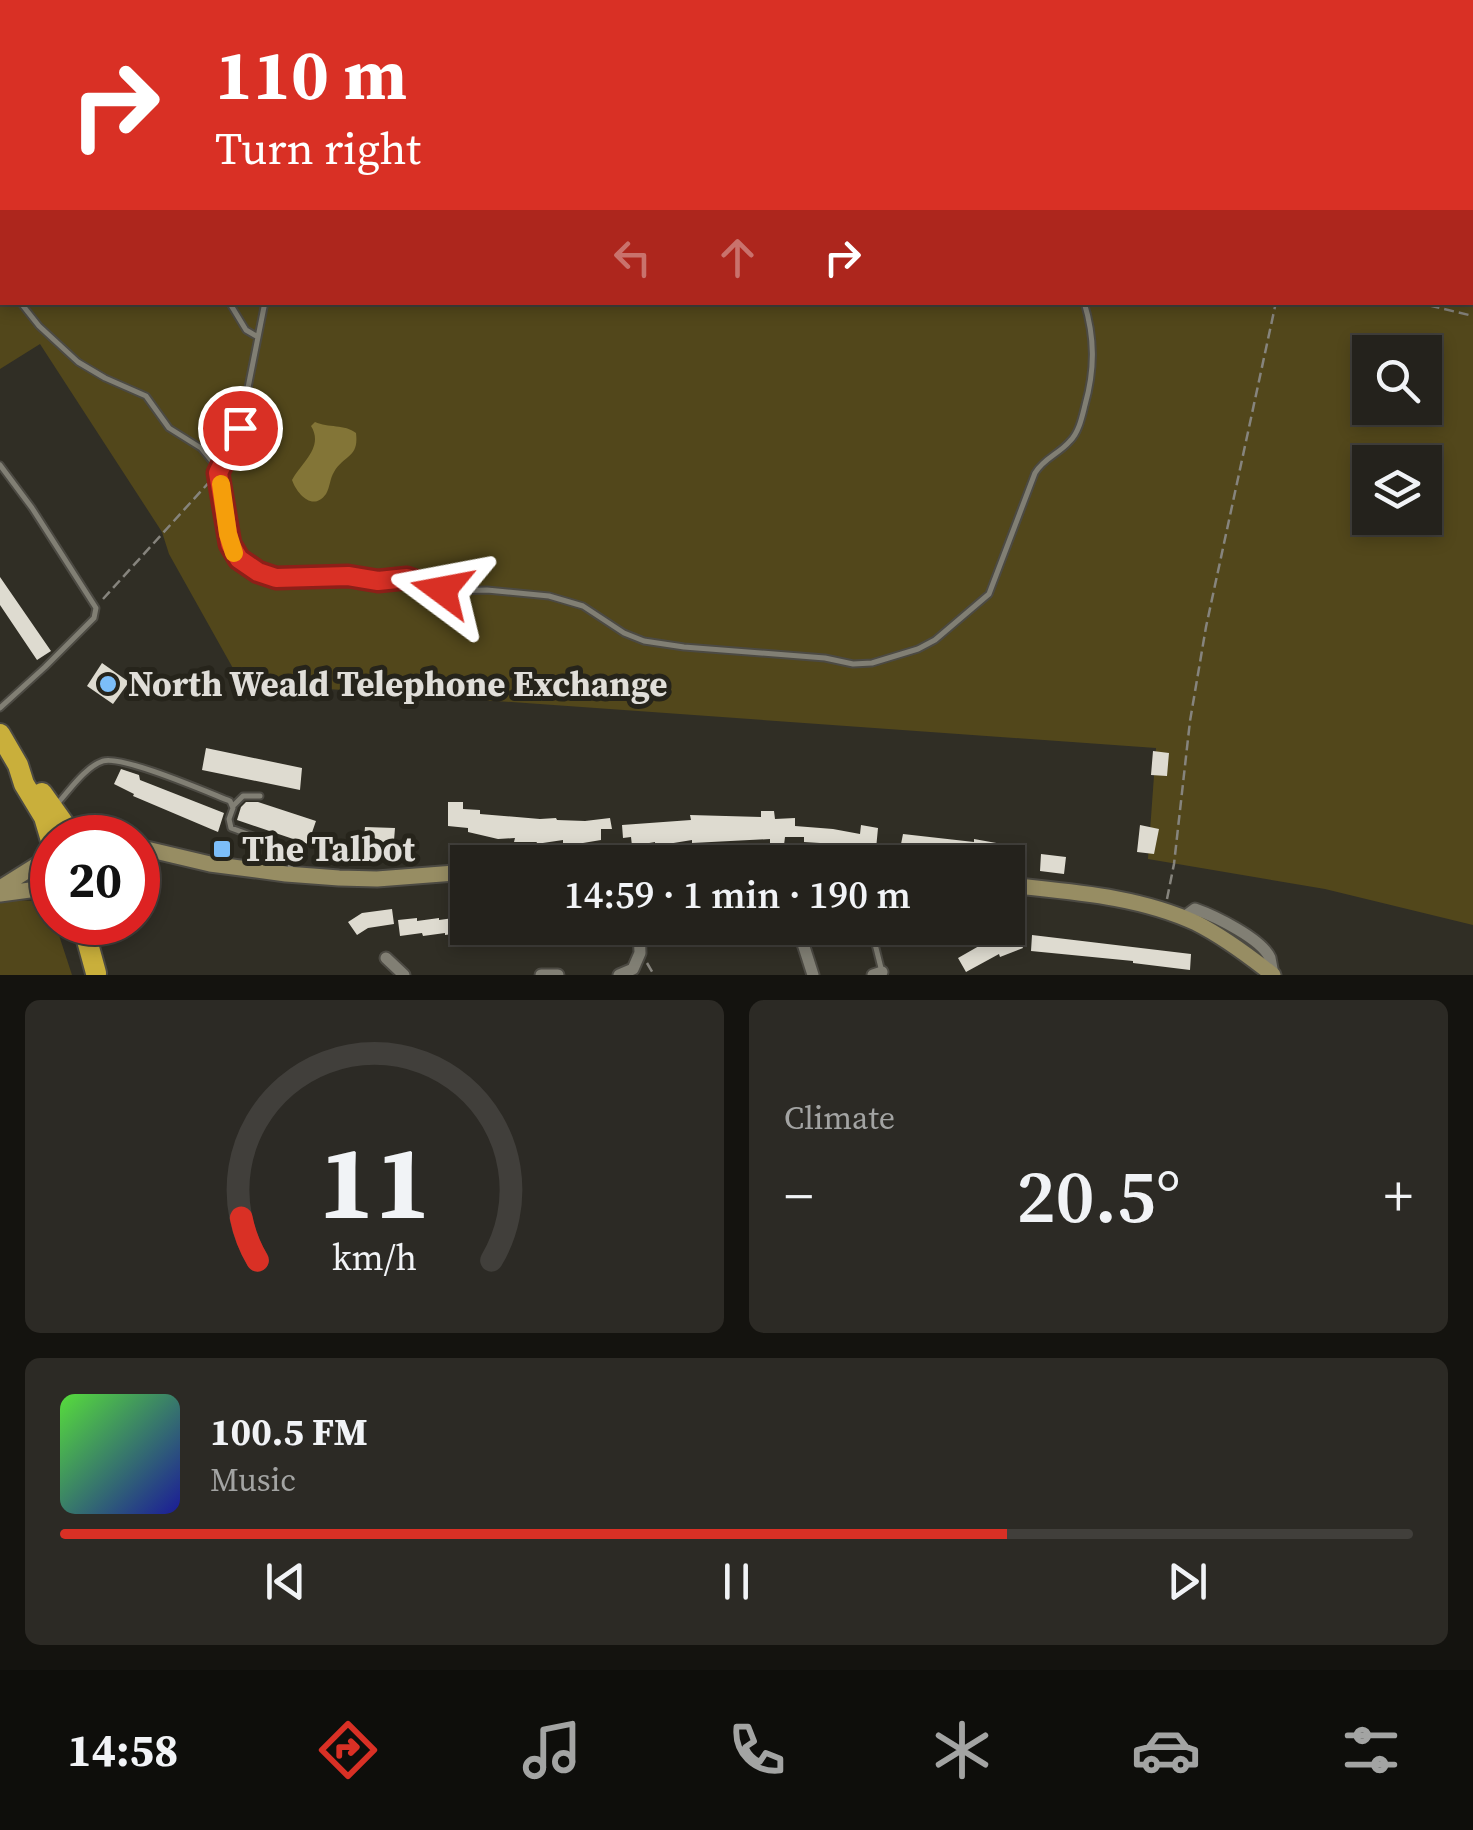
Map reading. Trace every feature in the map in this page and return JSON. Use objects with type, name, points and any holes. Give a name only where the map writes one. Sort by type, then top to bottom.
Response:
[{"type":"highway","points":[[0,734],[24,784],[48,813]]},
{"type":"highway","points":[[88,945],[96,974]]},
{"type":"highway","points":[[95,945],[96,974]]},
{"type":"main road","points":[[160,854],[286,874],[377,878],[450,873]]},
{"type":"main road","points":[[0,891],[30,868]]},
{"type":"main road","points":[[0,891],[30,887]]},
{"type":"main road","points":[[1025,887],[1130,901],[1164,911],[1199,925],[1273,975]]},
{"type":"street","points":[[619,975],[633,969],[640,945]]},
{"type":"street","points":[[803,945],[813,975]]},
{"type":"street","points":[[386,958],[404,975]]},
{"type":"street","points":[[541,975],[558,975]]},
{"type":"lane","points":[[22,305],[78,362],[146,396],[169,428],[201,448],[218,473],[234,552],[267,576],[414,579],[442,590],[548,596],[584,606],[644,640],[853,664],[872,663],[918,650],[989,594],[1036,473],[1048,457],[1074,438],[1083,414],[1093,371],[1091,327],[1085,305]]},
{"type":"lane","points":[[231,305],[246,330],[259,338]]},
{"type":"lane","points":[[218,473],[240,428],[264,305]]},
{"type":"lane","points":[[0,465],[96,608],[94,618],[0,708]]},
{"type":"lane","points":[[48,813],[88,770],[108,760],[230,801],[233,808]]},
{"type":"lane","points":[[260,796],[243,796],[235,802],[229,820],[232,828],[291,850],[293,861],[286,874]]},
{"type":"lane","points":[[875,945],[879,974]]},
{"type":"path","points":[[1164,911],[1174,864],[1190,721],[1206,627],[1275,305]]},
{"type":"path","points":[[1427,305],[1473,316]]},
{"type":"path","points":[[96,608],[218,473]]},
{"type":"shaded area","points":[[0,305],[1473,305],[1473,925],[1325,889],[1148,859],[1156,748],[328,689],[239,679],[169,554],[162,532],[40,344],[0,369]]},
{"type":"shaded area","points":[[315,422],[352,430],[356,441],[353,452],[334,472],[326,494],[311,501],[292,480],[313,448],[311,426]]},
{"type":"shaded area","points":[[30,901],[30,945],[62,945],[72,975],[0,975],[0,902]]},
{"type":"building","points":[[0,577],[51,651],[37,660],[0,605]]},
{"type":"building","name":"North Weald Telephone Exchange","points":[[102,663],[129,682],[113,704],[87,686]]},
{"type":"building","points":[[206,748],[302,768],[300,790],[202,770]]},
{"type":"building","points":[[1153,751],[1169,753],[1167,776],[1151,775]]},
{"type":"building","points":[[121,769],[224,813],[218,832],[114,784]]},
{"type":"building","points":[[246,802],[258,802],[316,821],[308,844],[237,820]]},
{"type":"building","points":[[448,802],[463,802],[463,809],[480,810],[480,814],[585,821],[610,818],[612,829],[601,829],[601,840],[583,843],[514,842],[515,838],[498,839],[468,832],[468,828],[448,826]]},
{"type":"building","points":[[761,811],[774,811],[775,819],[795,818],[795,826],[860,834],[861,825],[878,828],[876,845],[836,845],[785,837],[784,845],[770,844],[770,839],[632,845],[631,837],[623,838],[622,825],[691,820],[690,815],[761,817]]},
{"type":"building","points":[[1140,825],[1159,829],[1154,854],[1137,852]]},
{"type":"building","points":[[365,827],[395,828],[393,853],[363,850]]},
{"type":"building","points":[[903,834],[1002,844],[1002,845],[901,845]]},
{"type":"building","points":[[1041,854],[1066,857],[1064,874],[1040,871]]},
{"type":"building","points":[[392,909],[394,924],[368,928],[357,935],[348,922],[362,913]]},
{"type":"building","points":[[450,918],[450,934],[400,936],[398,920]]},
{"type":"building","points":[[1032,935],[1191,954],[1190,970],[1031,951]]},
{"type":"building","points":[[979,946],[1023,948],[1000,957],[999,954],[966,972],[958,958]]},
{"type":"slow traffic","points":[[221,484],[234,553]]},
{"type":"place","name":"North Weald Telephone Exchange","points":[[108,684]]},
{"type":"place","name":"The Talbot","points":[[222,849]]},
{"type":"route","points":[[240,428],[218,473],[230,544],[239,559],[276,578],[407,578],[442,590]]}]
